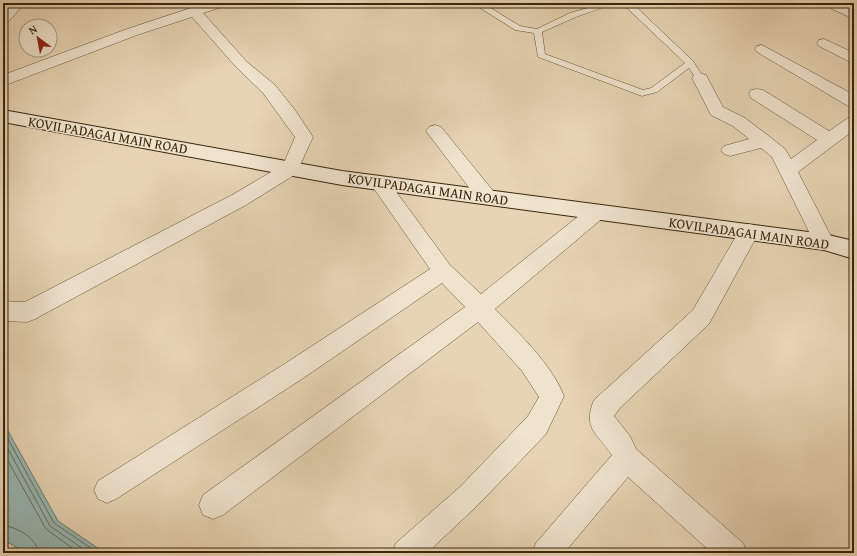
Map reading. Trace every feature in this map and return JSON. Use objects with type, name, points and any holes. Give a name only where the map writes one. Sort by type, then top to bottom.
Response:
[{"type":"main road","name":"KOVILPADAGAI MAIN ROAD","points":[[3,116],[290,169],[379,183],[824,242],[854,250]]},
{"type":"street","points":[[3,19],[18,3]]},
{"type":"street","points":[[3,81],[132,32],[220,3]]},
{"type":"street","points":[[836,3],[837,6],[854,15]]},
{"type":"street","points":[[4,312],[27,312],[239,200],[290,169],[304,138],[289,114],[269,89],[242,65],[194,12]]},
{"type":"street","points":[[824,43],[854,59]]},
{"type":"street","points":[[762,49],[854,102]]},
{"type":"street","points":[[700,78],[717,111],[739,122],[779,152],[824,242]]},
{"type":"street","points":[[756,94],[830,140]]},
{"type":"street","points":[[788,170],[854,122]]},
{"type":"street","points":[[435,131],[487,197]]},
{"type":"street","points":[[730,150],[764,140]]},
{"type":"street","points":[[379,183],[443,271],[480,308],[530,363],[552,396],[538,425],[470,494],[406,553]]},
{"type":"street","points":[[213,505],[480,308],[597,212]]},
{"type":"street","points":[[734,553],[628,458],[621,445],[603,422],[601,417],[603,409],[610,400],[701,317],[749,232]]},
{"type":"street","points":[[107,490],[294,370],[443,271]]},
{"type":"street","points":[[546,553],[628,458]]},
{"type":"lane","points":[[481,6],[501,20],[518,28],[538,31],[573,15],[613,3]]},
{"type":"lane","points":[[620,3],[630,6],[690,63],[700,78]]},
{"type":"lane","points":[[538,31],[541,55],[642,93],[654,90],[690,63]]},
{"type":"water","points":[[3,422],[58,521],[105,553],[27,553],[3,540]]}]
